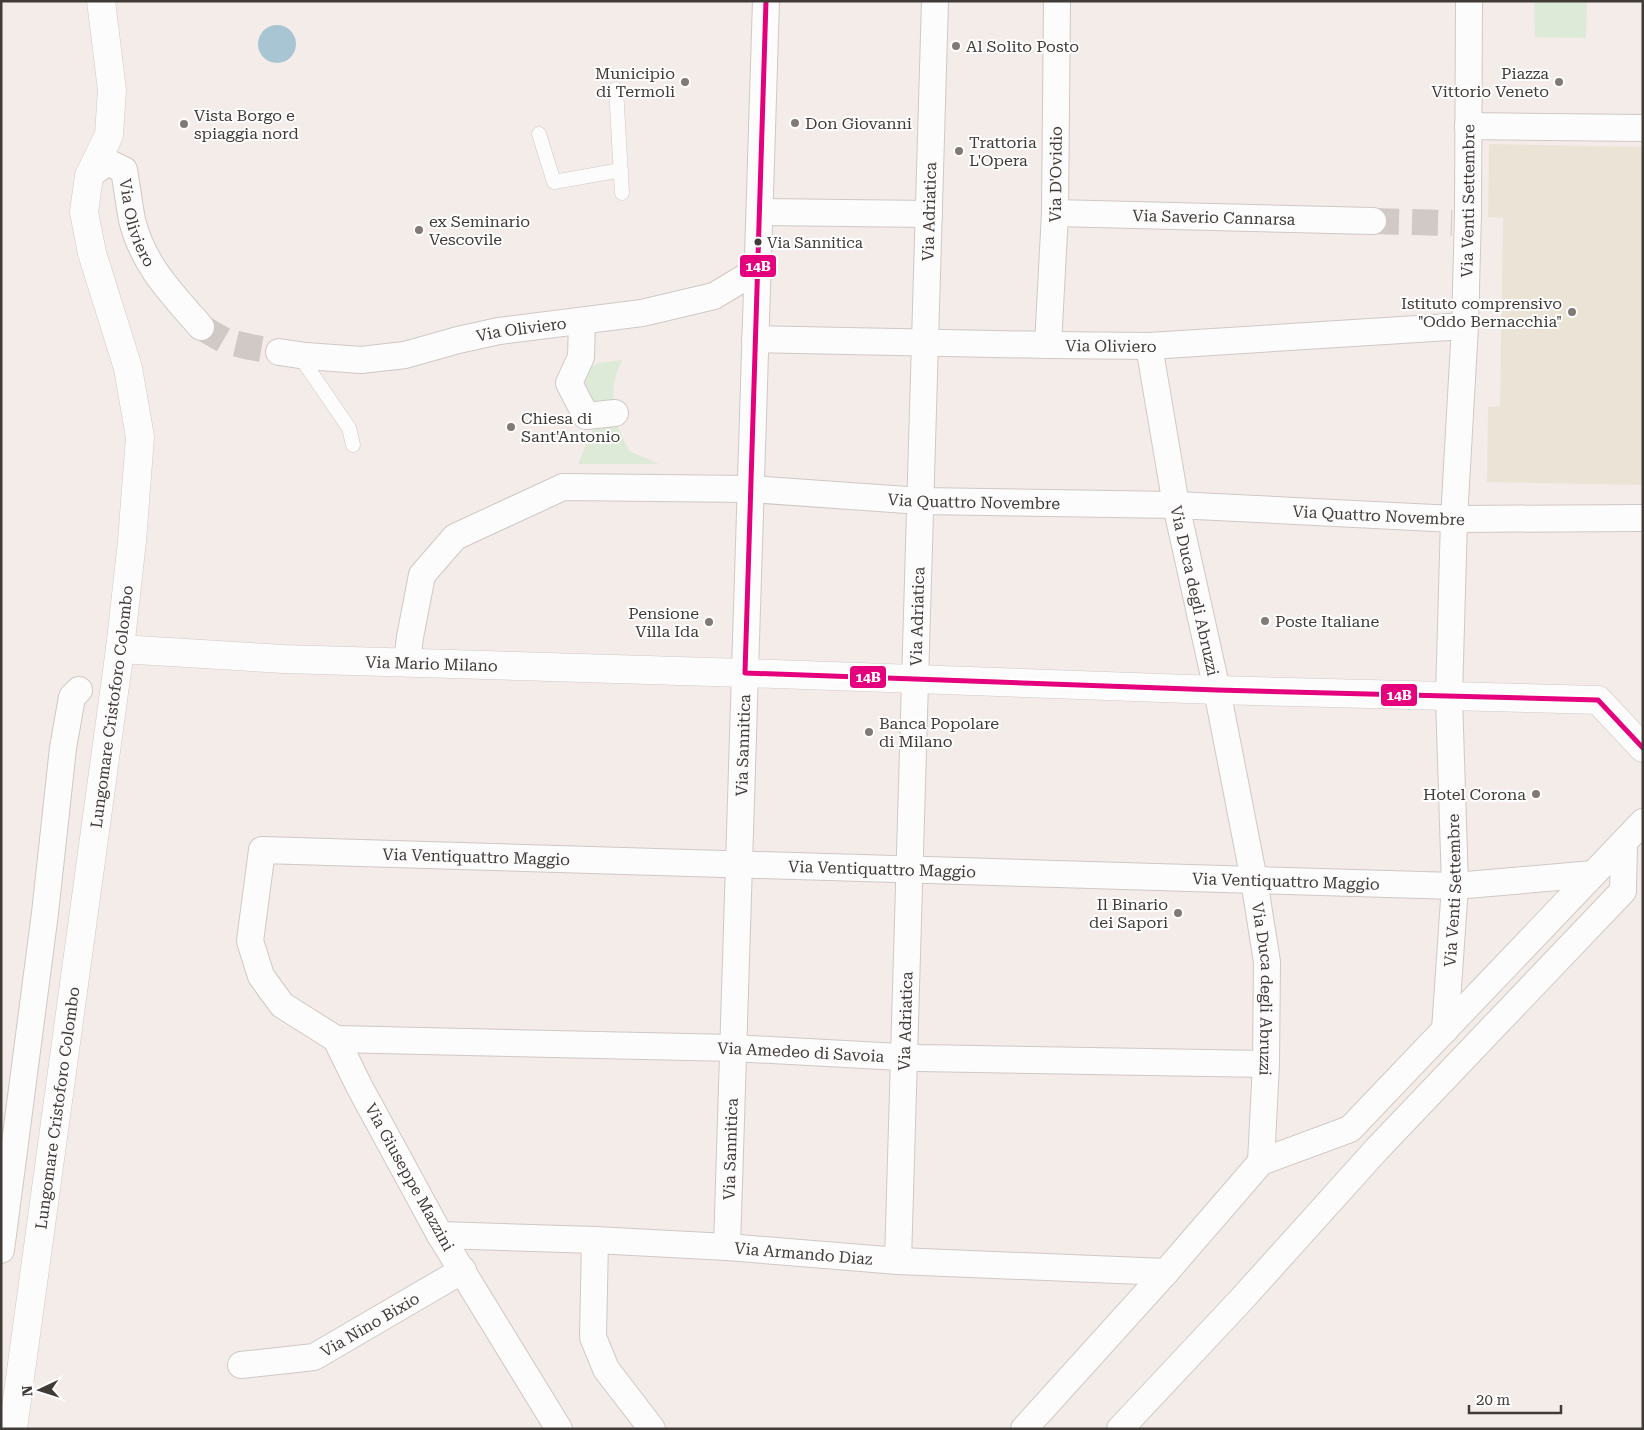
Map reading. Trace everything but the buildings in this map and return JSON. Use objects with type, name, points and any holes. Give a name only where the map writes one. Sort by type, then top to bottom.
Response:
[{"type":"street","name":"Lungomare Cristoforo Colombo","points":[[14,1426],[120,649],[132,542],[140,437],[128,368],[92,253],[84,212],[89,176],[109,135],[112,90],[101,1]]},
{"type":"street","name":"Via Sannitica","points":[[727,1247],[766,1]]},
{"type":"street","name":"Via Adriatica","points":[[898,1261],[935,1]]},
{"type":"street","name":"Via D'Ovidio","points":[[1048,345],[1055,213],[1056,1]]},
{"type":"street","name":"Via Venti Settembre","points":[[1444,1030],[1455,886],[1449,697],[1454,518],[1465,326],[1460,223],[1468,126],[1469,1]]},
{"type":"street","points":[[1468,126],[1643,128]]},
{"type":"street","name":"Via Oliviero","points":[[89,176],[107,162],[124,170],[132,220],[142,249],[160,282],[202,327]]},
{"type":"street","points":[[760,212],[929,214]]},
{"type":"street","name":"Via Saverio Cannarsa","points":[[1055,213],[1373,221]]},
{"type":"street","name":"Via Oliviero","points":[[289,353],[361,360],[406,355],[498,331],[642,313],[714,296],[757,270]]},
{"type":"street","points":[[582,321],[581,357],[569,383],[586,416],[615,413]]},
{"type":"street","name":"Via Oliviero","points":[[756,339],[1148,346],[1465,326]]},
{"type":"street","name":"Via Duca degli Abruzzi","points":[[1148,346],[1176,506],[1217,690],[1254,880],[1267,962],[1266,1064],[1261,1162]]},
{"type":"street","name":"Via Quattro Novembre","points":[[407,662],[422,575],[456,537],[563,487],[750,489],[921,501],[1176,506],[1454,518],[1643,518]]},
{"type":"street","name":"Via Mario Milano","points":[[120,649],[284,660],[407,662],[1217,690],[1598,700],[1643,748]]},
{"type":"street","points":[[2,1238],[36,975],[58,747],[72,697],[79,690]]},
{"type":"street","points":[[1024,1429],[1166,1272],[1261,1162],[1350,1129],[1643,822]]},
{"type":"street","points":[[1120,1429],[1241,1300],[1377,1149],[1623,892],[1624,842]]},
{"type":"street","name":"Via Ventiquattro Maggio","points":[[336,1039],[282,1005],[261,976],[250,941],[262,850],[1455,886],[1593,874]]},
{"type":"street","name":"Via Amedeo di Savoia","points":[[336,1039],[733,1048],[904,1057],[1266,1064]]},
{"type":"street","name":"Via Giuseppe Mazzini","points":[[336,1039],[359,1086],[440,1235],[559,1429]]},
{"type":"street","points":[[2,1164],[15,1140]]},
{"type":"street","name":"Via Armando Diaz","points":[[440,1235],[595,1240],[727,1247],[898,1261],[1166,1272]]},
{"type":"street","points":[[595,1240],[593,1337],[606,1369],[652,1429]]},
{"type":"street","name":"Via Nino Bixio","points":[[241,1365],[314,1357],[463,1270]]},
{"type":"lane","points":[[616,89],[622,193]]},
{"type":"lane","points":[[539,134],[554,182],[621,170]]},
{"type":"lane","points":[[289,353],[349,428],[353,445]]},
{"type":"shaded area","name":"Istituto comprensivo \"Oddo Bernacchia\"","points":[[1489,144],[1643,147],[1643,485],[1487,482],[1488,407],[1500,406],[1503,218],[1488,217]]},
{"type":"green space","points":[[1534,1],[1587,1],[1586,38],[1535,37]]},
{"type":"green space","points":[[623,360],[615,381],[614,403],[591,405],[583,373],[598,363]]},
{"type":"green space","points":[[615,421],[629,451],[659,464],[578,464],[596,422]]},
{"type":"water","points":[[277,25],[291,30],[296,44],[291,58],[277,63],[263,58],[258,44],[263,30]]},
{"type":"tunnel","points":[[1373,221],[1452,223]]},
{"type":"tunnel","points":[[201,327],[225,341],[279,352]]},
{"type":"transit line","name":"14B","points":[[766,1],[745,673],[1217,690],[1598,700],[1643,748]]},
{"type":"place","name":"Al Solito Posto","points":[[956,46]]},
{"type":"place","name":"Municipio di Termoli","points":[[685,82]]},
{"type":"place","name":"Piazza Vittorio Veneto","points":[[1559,82]]},
{"type":"place","name":"Don Giovanni","points":[[795,123]]},
{"type":"place","name":"Vista Borgo e spiaggia nord","points":[[184,124]]},
{"type":"place","name":"Trattoria L'Opera","points":[[959,151]]},
{"type":"place","name":"ex Seminario Vescovile","points":[[419,230]]},
{"type":"place","name":"Via Sannitica","points":[[758,242]]},
{"type":"place","name":"Istituto comprensivo \"Oddo Bernacchia\"","points":[[1572,312]]},
{"type":"place","name":"Chiesa di Sant'Antonio","points":[[511,427]]},
{"type":"place","name":"Poste Italiane","points":[[1265,621]]},
{"type":"place","name":"Pensione Villa Ida","points":[[709,622]]},
{"type":"place","name":"Banca Popolare di Milano","points":[[869,732]]},
{"type":"place","name":"Hotel Corona","points":[[1536,794]]},
{"type":"place","name":"Il Binario dei Sapori","points":[[1178,913]]}]
